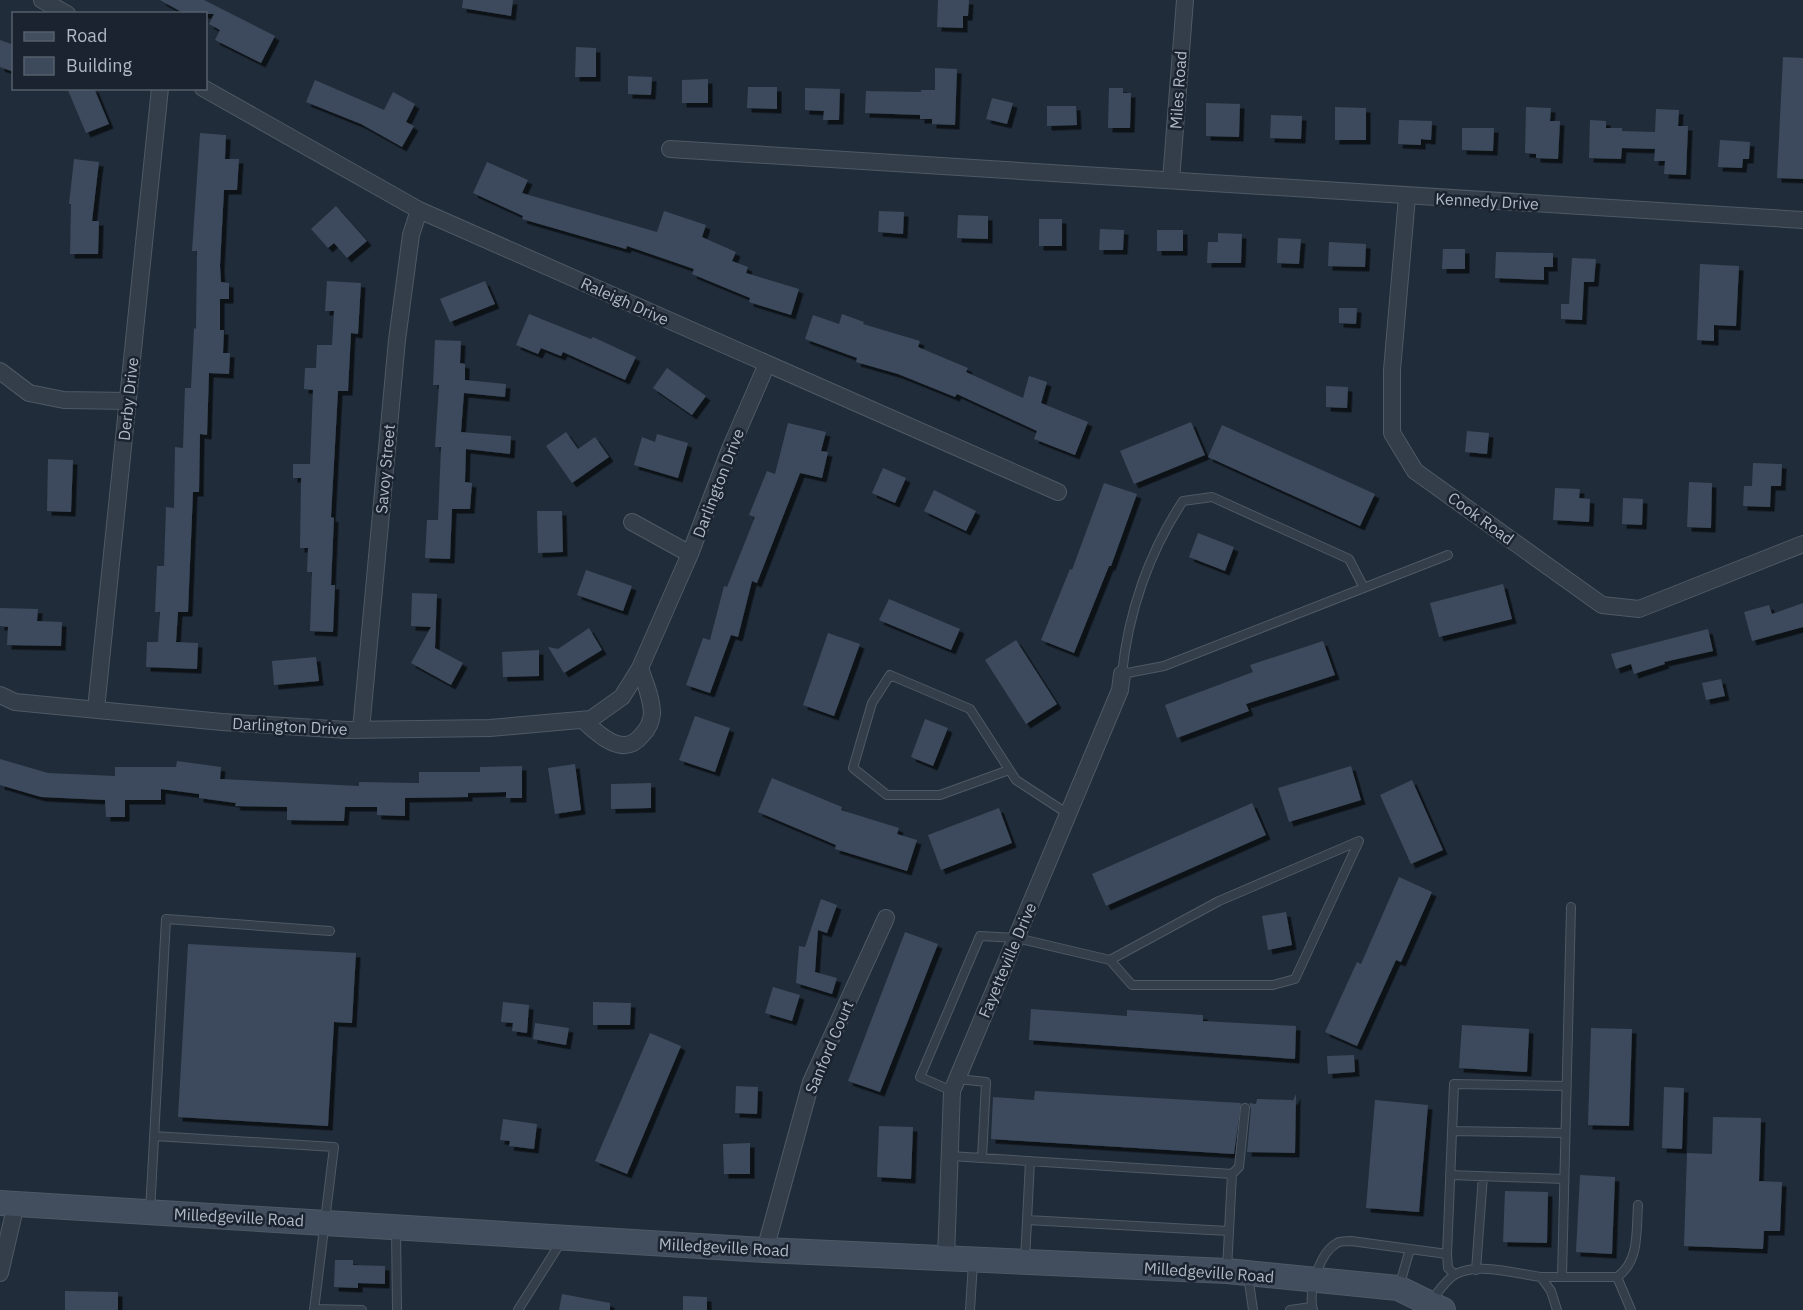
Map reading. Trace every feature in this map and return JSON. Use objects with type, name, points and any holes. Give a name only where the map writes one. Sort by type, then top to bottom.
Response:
[{"type":"street","points":[[42,0],[63,12]]},
{"type":"street","name":"Miles Road","points":[[1171,180],[1185,0]]},
{"type":"street","name":"Derby Drive","points":[[96,709],[160,90]]},
{"type":"street","name":"Raleigh Drive","points":[[207,90],[419,210],[1058,492]]},
{"type":"street","name":"Kennedy Drive","points":[[670,149],[1803,220]]},
{"type":"street","name":"Cook Road","points":[[1407,196],[1392,370],[1392,433],[1415,471],[1602,605],[1639,609],[1803,544]]},
{"type":"street","name":"Savoy Street","points":[[362,730],[397,339],[411,235],[419,210]]},
{"type":"street","name":"Darlington Drive","points":[[0,695],[15,702],[222,722],[362,730],[490,728],[591,718],[622,697],[640,668],[690,554],[730,449],[767,364]]},
{"type":"street","points":[[0,371],[29,393],[64,400],[128,401]]},
{"type":"street","points":[[632,522],[690,554]]},
{"type":"street","points":[[583,720],[606,741],[617,745],[630,745],[641,738],[651,723],[652,712],[640,668]]},
{"type":"street","name":"Fayetteville Drive","points":[[946,1258],[955,1085],[1120,690],[1122,674]]},
{"type":"street","name":"Sanford Court","points":[[765,1250],[811,1082],[886,918]]},
{"type":"street","points":[[0,1273],[8,1203]]},
{"type":"street","name":"Milledgeville Road","points":[[8,1203],[765,1250],[1238,1272],[1398,1288],[1436,1306]]},
{"type":"lane","points":[[1364,588],[1349,559],[1212,497],[1184,501],[1167,525],[1145,573],[1125,642],[1122,674],[1164,666],[1364,588],[1448,555]]},
{"type":"lane","points":[[1009,770],[940,795],[887,795],[853,768],[872,703],[890,675],[970,709],[1016,780],[1068,814]]},
{"type":"lane","points":[[982,1158],[986,1082],[955,1085],[920,1077],[980,936],[1017,938],[1110,960],[1132,985],[1273,985],[1295,978],[1359,841],[1219,901],[1110,960]]},
{"type":"lane","points":[[1562,1277],[1571,907]]},
{"type":"lane","points":[[150,1212],[166,919],[330,931]]},
{"type":"lane","points":[[1454,1275],[1448,1268],[1447,1254],[1454,1083],[1566,1086]]},
{"type":"lane","points":[[1245,1108],[1239,1167],[1232,1174],[1228,1232],[1238,1272],[1253,1310]]},
{"type":"lane","points":[[1452,1131],[1565,1133]]},
{"type":"lane","points":[[154,1136],[334,1147],[314,1310],[362,1310]]},
{"type":"lane","points":[[950,1156],[1232,1174]]},
{"type":"lane","points":[[1025,1262],[1029,1161]]},
{"type":"lane","points":[[1450,1175],[1564,1179]]},
{"type":"lane","points":[[1476,1270],[1483,1176]]},
{"type":"lane","points":[[1436,1306],[1454,1275],[1476,1270],[1541,1277],[1617,1277],[1627,1270],[1635,1255],[1638,1205]]},
{"type":"lane","points":[[1027,1220],[1228,1232]]},
{"type":"lane","points":[[396,1226],[396,1310]]},
{"type":"lane","points":[[518,1310],[564,1237]]},
{"type":"lane","points":[[1290,1310],[1312,1308],[1314,1281],[1325,1256],[1337,1243],[1351,1240],[1447,1254]]},
{"type":"lane","points":[[1398,1288],[1410,1249]]},
{"type":"lane","points":[[970,1310],[973,1259]]},
{"type":"lane","points":[[1541,1277],[1551,1291],[1557,1310]]},
{"type":"lane","points":[[1617,1277],[1631,1310]]},
{"type":"building","points":[[160,0],[204,0],[275,36],[261,63],[215,40],[220,30],[209,24],[214,14],[181,12]]},
{"type":"building","points":[[463,0],[513,0],[511,16],[462,8]]},
{"type":"building","points":[[938,0],[969,0],[968,16],[963,16],[963,28],[937,27]]},
{"type":"building","points":[[0,40],[12,44],[12,71],[0,67]]},
{"type":"building","points":[[576,47],[596,48],[596,77],[575,77]]},
{"type":"building","points":[[1783,57],[1803,58],[1803,179],[1777,178]]},
{"type":"building","points":[[935,68],[957,69],[955,125],[932,124],[932,119],[920,119],[920,115],[865,113],[866,91],[935,90]]},
{"type":"building","points":[[628,76],[652,77],[651,95],[628,94]]},
{"type":"building","points":[[708,79],[708,103],[682,103],[682,80]]},
{"type":"building","points":[[315,80],[384,110],[393,92],[415,104],[406,122],[414,126],[402,147],[361,124],[306,102]]},
{"type":"building","points":[[748,87],[777,87],[777,109],[747,108]]},
{"type":"building","points":[[805,88],[840,89],[839,120],[823,120],[824,111],[805,110]]},
{"type":"building","points":[[1109,88],[1123,88],[1123,93],[1131,93],[1130,128],[1108,128]]},
{"type":"building","points":[[68,90],[95,90],[109,124],[86,133]]},
{"type":"building","points":[[992,98],[1013,103],[1007,124],[986,119]]},
{"type":"building","points":[[1206,103],[1240,104],[1239,137],[1206,136]]},
{"type":"building","points":[[1047,106],[1076,106],[1077,125],[1047,126]]},
{"type":"building","points":[[1335,107],[1366,108],[1366,140],[1335,140]]},
{"type":"building","points":[[1526,107],[1551,108],[1550,121],[1560,121],[1558,159],[1536,158],[1536,154],[1525,153]]},
{"type":"building","points":[[1656,109],[1679,110],[1678,126],[1688,126],[1686,175],[1664,174],[1665,161],[1654,161],[1655,149],[1622,148],[1621,159],[1589,158],[1590,120],[1606,121],[1606,128],[1622,128],[1622,131],[1655,132]]},
{"type":"building","points":[[1271,115],[1302,116],[1301,139],[1270,138]]},
{"type":"building","points":[[1399,120],[1432,121],[1431,140],[1421,139],[1421,145],[1398,144]]},
{"type":"building","points":[[1462,128],[1494,128],[1493,151],[1462,150]]},
{"type":"building","points":[[200,133],[226,135],[225,159],[239,159],[237,190],[224,190],[220,266],[221,282],[229,283],[229,299],[220,299],[220,330],[224,330],[223,353],[230,353],[229,374],[209,373],[207,435],[200,434],[199,492],[193,492],[188,612],[178,612],[176,642],[198,643],[197,669],[146,667],[147,642],[158,642],[160,612],[155,612],[157,566],[164,566],[166,507],[174,508],[175,447],[183,448],[185,388],[191,388],[194,328],[196,329],[197,251],[192,251]]},
{"type":"building","points":[[1720,140],[1750,142],[1749,159],[1743,159],[1742,168],[1718,167]]},
{"type":"building","points":[[74,159],[99,162],[92,221],[99,221],[98,254],[70,254],[71,204],[69,204]]},
{"type":"building","points":[[487,162],[528,180],[522,193],[657,232],[664,211],[706,225],[702,237],[736,252],[732,261],[748,267],[746,273],[799,289],[791,315],[749,302],[750,298],[692,274],[694,269],[627,246],[626,249],[522,219],[523,216],[473,193]]},
{"type":"building","points":[[336,206],[367,241],[347,258],[334,243],[328,248],[311,229]]},
{"type":"building","points":[[879,211],[904,212],[903,234],[878,232]]},
{"type":"building","points":[[958,215],[988,216],[988,239],[957,238]]},
{"type":"building","points":[[1039,219],[1062,219],[1062,246],[1039,246]]},
{"type":"building","points":[[1100,229],[1124,230],[1123,250],[1099,250]]},
{"type":"building","points":[[1157,230],[1183,230],[1183,251],[1157,251]]},
{"type":"building","points":[[1218,233],[1242,234],[1241,263],[1207,263],[1208,242],[1218,242]]},
{"type":"building","points":[[1278,238],[1301,239],[1299,264],[1277,263]]},
{"type":"building","points":[[1329,242],[1366,244],[1365,267],[1328,266]]},
{"type":"building","points":[[1443,249],[1465,249],[1465,269],[1442,269]]},
{"type":"building","points":[[1496,252],[1553,253],[1553,267],[1544,267],[1544,280],[1495,278]]},
{"type":"building","points":[[1572,258],[1596,259],[1594,282],[1584,282],[1582,320],[1561,319],[1561,304],[1569,304]]},
{"type":"building","points":[[1700,264],[1739,266],[1736,326],[1714,325],[1714,341],[1697,340]]},
{"type":"building","points":[[327,281],[361,283],[358,334],[351,333],[348,391],[338,391],[331,517],[334,518],[331,585],[335,585],[333,632],[310,631],[312,572],[307,572],[308,548],[300,548],[301,478],[293,478],[293,464],[310,464],[313,390],[304,389],[305,368],[316,368],[317,345],[332,345],[334,311],[325,311]]},
{"type":"building","points":[[485,281],[495,304],[450,322],[440,299]]},
{"type":"building","points":[[1339,308],[1357,308],[1356,324],[1339,323]]},
{"type":"building","points":[[529,314],[591,339],[593,337],[636,357],[625,380],[563,352],[561,356],[541,348],[538,354],[516,345]]},
{"type":"building","points":[[842,314],[864,322],[863,324],[920,341],[918,347],[968,368],[966,372],[1023,398],[1029,376],[1047,382],[1041,403],[1088,422],[1075,455],[1034,439],[1037,431],[957,394],[955,397],[898,374],[856,362],[857,358],[805,339],[813,315],[839,324]]},
{"type":"building","points":[[435,340],[461,341],[460,363],[465,364],[465,380],[506,384],[505,397],[464,393],[461,432],[511,436],[510,454],[466,449],[465,482],[472,483],[470,509],[452,509],[450,559],[425,558],[427,520],[438,520],[441,447],[435,447],[439,385],[433,385]]},
{"type":"building","points":[[667,368],[706,396],[692,415],[653,388]]},
{"type":"building","points":[[1326,386],[1348,387],[1347,408],[1326,407]]},
{"type":"building","points":[[1191,422],[1205,455],[1134,484],[1120,451]]},
{"type":"building","points":[[788,423],[826,432],[821,451],[828,452],[822,478],[800,473],[757,583],[752,581],[738,637],[731,635],[710,693],[686,685],[703,638],[710,640],[724,586],[727,587],[755,517],[749,515],[767,471],[775,474]]},
{"type":"building","points":[[1222,425],[1375,494],[1360,526],[1208,457]]},
{"type":"building","points":[[1467,431],[1489,433],[1487,454],[1465,452]]},
{"type":"building","points":[[566,432],[578,449],[595,437],[609,457],[572,483],[546,446]]},
{"type":"building","points":[[657,434],[688,443],[678,478],[634,465],[642,437],[655,442]]},
{"type":"building","points":[[48,459],[73,460],[71,512],[47,511]]},
{"type":"building","points":[[1753,463],[1782,464],[1781,486],[1771,486],[1770,507],[1743,506],[1744,486],[1752,486]]},
{"type":"building","points":[[883,468],[906,478],[895,503],[872,493]]},
{"type":"building","points":[[1689,482],[1712,483],[1711,528],[1687,527]]},
{"type":"building","points":[[1104,483],[1137,494],[1111,566],[1109,566],[1074,653],[1041,640],[1070,569],[1072,570]]},
{"type":"building","points":[[1555,488],[1580,489],[1579,498],[1590,499],[1589,522],[1553,520]]},
{"type":"building","points":[[934,490],[976,511],[966,531],[924,511]]},
{"type":"building","points":[[1623,498],[1643,499],[1642,525],[1622,524]]},
{"type":"building","points":[[537,511],[562,511],[563,552],[538,553]]},
{"type":"building","points":[[1198,533],[1234,547],[1225,571],[1189,557]]},
{"type":"building","points":[[586,570],[632,586],[623,611],[577,595]]},
{"type":"building","points":[[1503,584],[1512,619],[1439,637],[1430,603]]},
{"type":"building","points":[[412,593],[437,594],[435,648],[463,663],[451,685],[411,663],[431,627],[411,626]]},
{"type":"building","points":[[889,599],[960,629],[951,650],[879,620]]},
{"type":"building","points":[[1803,603],[1803,627],[1752,641],[1744,612],[1769,605],[1772,614]]},
{"type":"building","points":[[0,608],[38,609],[37,621],[62,622],[61,646],[7,645],[8,627],[0,626]]},
{"type":"building","points":[[589,628],[602,650],[564,673],[548,647],[558,649]]},
{"type":"building","points":[[1708,629],[1713,651],[1664,662],[1665,664],[1634,674],[1631,664],[1616,669],[1611,654]]},
{"type":"building","points":[[828,633],[860,644],[834,716],[803,705]]},
{"type":"building","points":[[1016,640],[1057,704],[1026,724],[985,660]]},
{"type":"building","points":[[1323,641],[1335,675],[1246,704],[1249,711],[1177,738],[1165,705],[1253,672],[1250,665]]},
{"type":"building","points":[[539,650],[539,676],[503,677],[502,652]]},
{"type":"building","points":[[316,657],[319,681],[274,685],[272,661]]},
{"type":"building","points":[[1721,679],[1725,696],[1706,700],[1702,683]]},
{"type":"building","points":[[695,716],[730,728],[715,772],[679,760]]},
{"type":"building","points":[[925,719],[948,728],[933,766],[911,757]]},
{"type":"building","points":[[0,759],[48,773],[115,776],[115,767],[176,767],[177,761],[221,767],[220,779],[359,786],[359,782],[419,783],[419,772],[480,772],[480,767],[522,766],[522,798],[506,798],[506,792],[468,793],[468,797],[405,798],[405,816],[377,815],[377,807],[345,807],[344,821],[287,820],[287,807],[235,806],[236,803],[199,798],[199,794],[161,789],[161,800],[125,800],[125,817],[106,817],[105,800],[41,797],[0,785]]},
{"type":"building","points":[[575,764],[581,810],[555,814],[548,768]]},
{"type":"building","points":[[1351,766],[1361,800],[1289,822],[1278,788]]},
{"type":"building","points":[[772,778],[842,807],[841,810],[899,828],[897,834],[917,840],[907,871],[835,849],[836,845],[758,812]]},
{"type":"building","points":[[1412,780],[1443,850],[1411,864],[1380,795]]},
{"type":"building","points":[[651,783],[651,808],[611,809],[611,784]]},
{"type":"building","points":[[1252,803],[1266,835],[1106,906],[1092,874]]},
{"type":"building","points":[[999,808],[1012,843],[941,870],[928,835]]},
{"type":"building","points":[[1399,877],[1432,892],[1401,962],[1396,960],[1357,1046],[1325,1032],[1357,962],[1361,964]]},
{"type":"building","points":[[821,899],[837,905],[827,933],[818,930],[815,972],[837,978],[832,994],[796,983],[799,946],[805,947]]},
{"type":"building","points":[[1286,912],[1292,945],[1268,950],[1262,916]]},
{"type":"building","points":[[905,932],[938,944],[880,1092],[848,1081]]},
{"type":"building","points":[[188,944],[356,953],[352,1023],[334,1022],[328,1126],[178,1117]]},
{"type":"building","points":[[773,987],[800,995],[792,1021],[765,1013]]},
{"type":"building","points":[[503,1002],[529,1005],[527,1033],[512,1031],[513,1023],[501,1022]]},
{"type":"building","points":[[593,1002],[631,1003],[630,1025],[593,1025]]},
{"type":"building","points":[[1031,1009],[1127,1016],[1127,1010],[1203,1015],[1203,1021],[1296,1026],[1295,1059],[1029,1040]]},
{"type":"building","points":[[535,1023],[569,1028],[566,1045],[533,1039]]},
{"type":"building","points":[[1462,1025],[1529,1029],[1527,1072],[1459,1068]]},
{"type":"building","points":[[1591,1028],[1632,1029],[1629,1126],[1588,1125]]},
{"type":"building","points":[[650,1033],[681,1046],[627,1174],[595,1161]]},
{"type":"building","points":[[1354,1055],[1355,1072],[1328,1074],[1327,1056]]},
{"type":"building","points":[[736,1086],[758,1087],[757,1114],[735,1113]]},
{"type":"building","points":[[1664,1087],[1684,1088],[1682,1149],[1662,1148]]},
{"type":"building","points":[[1035,1091],[1241,1103],[1234,1154],[991,1139],[993,1097],[1034,1100]]},
{"type":"building","points":[[1296,1094],[1295,1153],[1247,1152],[1251,1109],[1249,1103],[1256,1104],[1257,1099],[1293,1100],[1292,1103]]},
{"type":"building","points":[[1375,1100],[1428,1105],[1419,1212],[1366,1208]]},
{"type":"building","points":[[1713,1117],[1761,1118],[1759,1181],[1782,1182],[1780,1231],[1764,1231],[1763,1249],[1684,1246],[1687,1153],[1712,1154]]},
{"type":"building","points":[[503,1119],[537,1124],[534,1149],[509,1146],[510,1141],[500,1140]]},
{"type":"building","points":[[879,1126],[913,1127],[911,1179],[877,1177]]},
{"type":"building","points":[[750,1143],[750,1174],[724,1174],[723,1144]]},
{"type":"building","points":[[1580,1175],[1615,1177],[1612,1254],[1576,1252]]},
{"type":"building","points":[[1505,1191],[1548,1192],[1547,1243],[1503,1242]]},
{"type":"building","points":[[335,1260],[353,1260],[353,1265],[385,1266],[385,1284],[358,1283],[358,1288],[334,1287]]},
{"type":"building","points":[[65,1291],[118,1292],[118,1310],[65,1310]]},
{"type":"building","points":[[562,1294],[610,1303],[610,1310],[559,1310]]},
{"type":"building","points":[[683,1296],[707,1297],[707,1310],[683,1310]]}]
